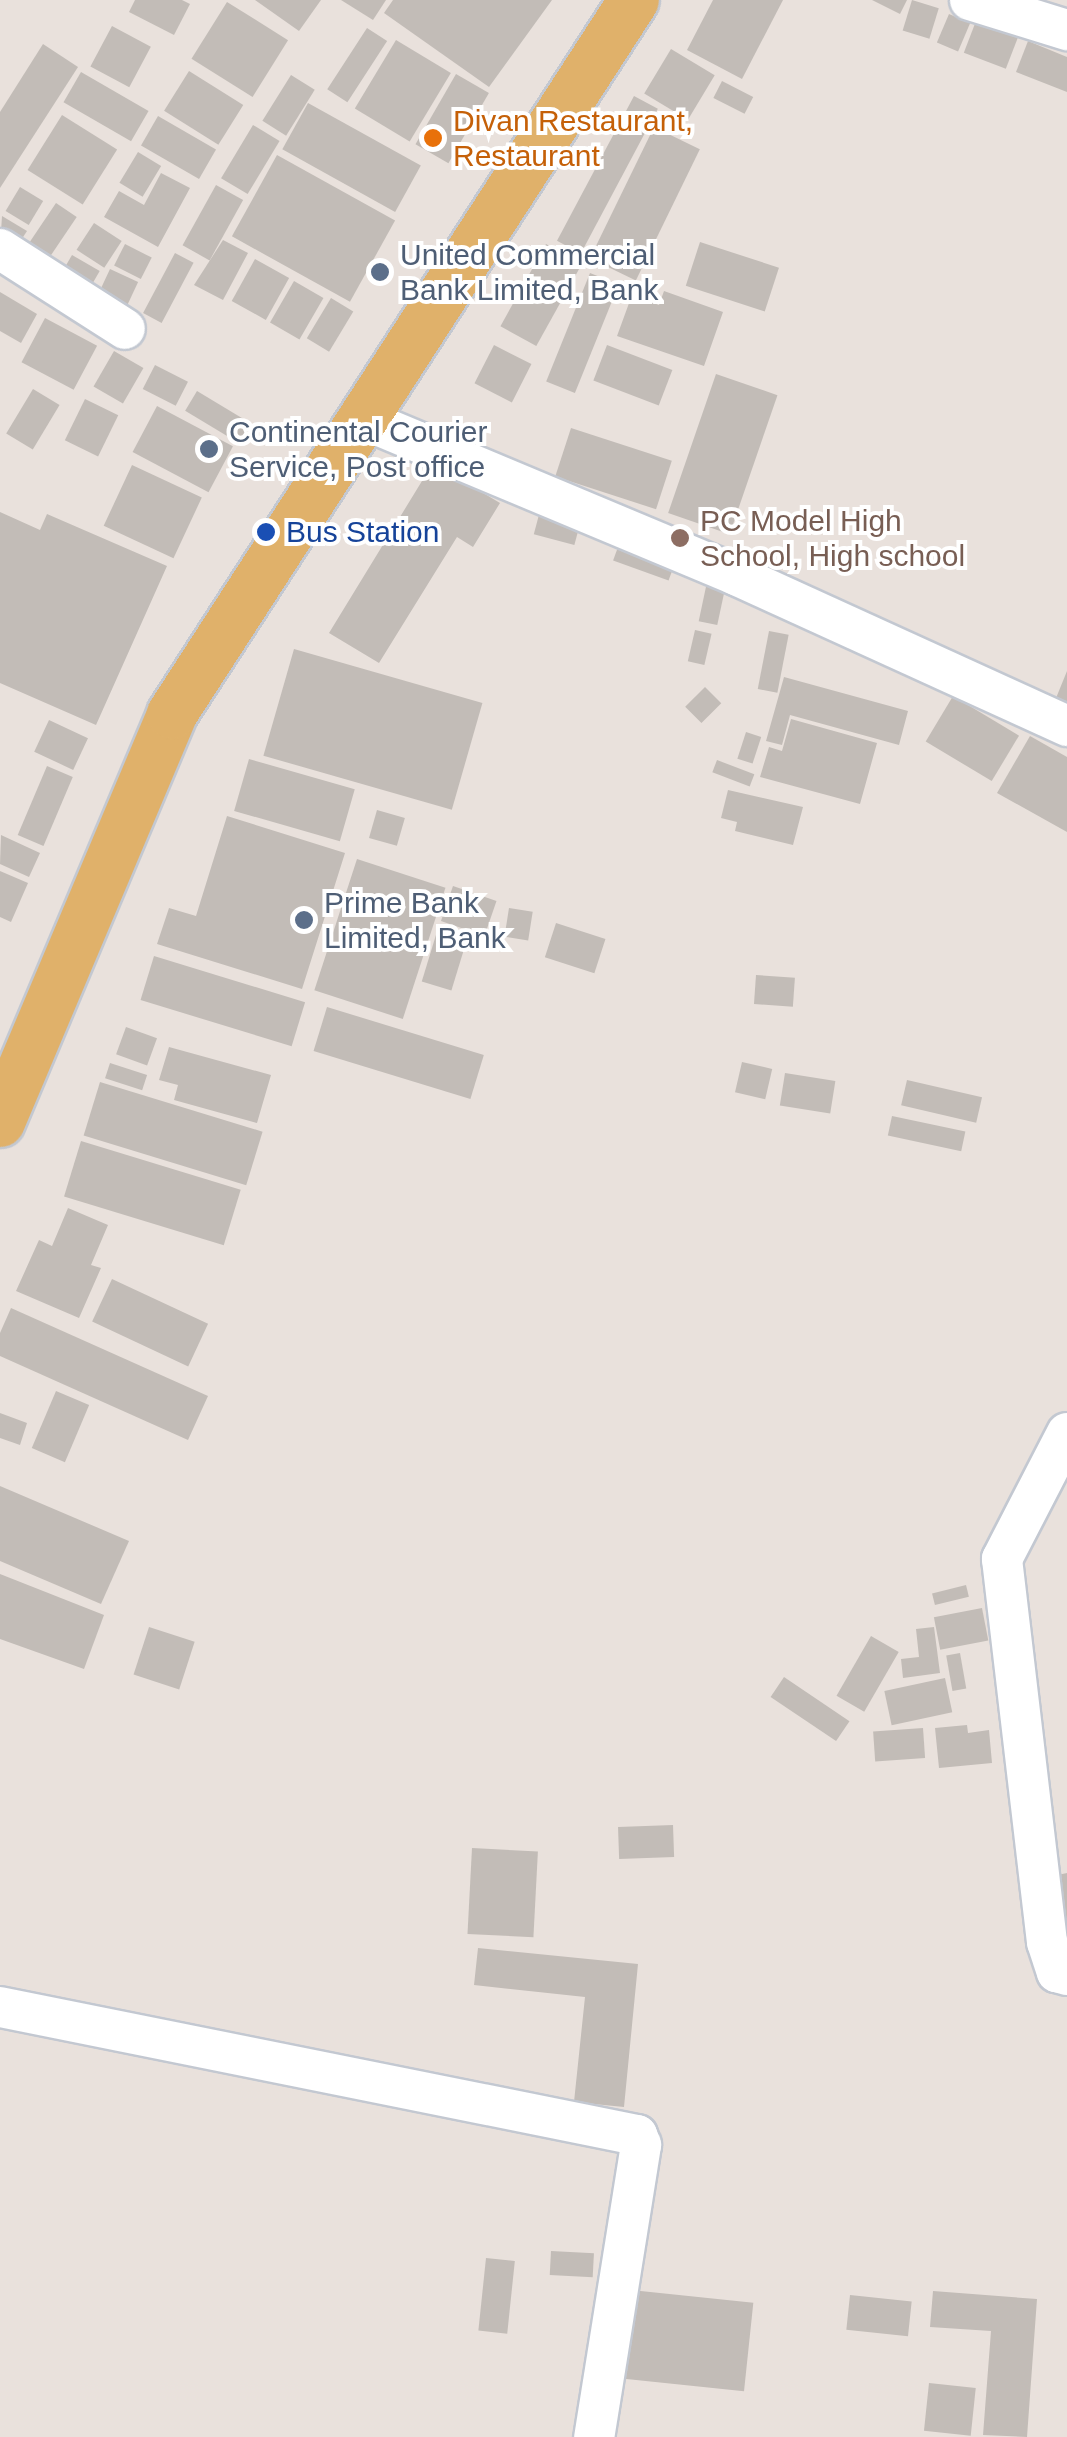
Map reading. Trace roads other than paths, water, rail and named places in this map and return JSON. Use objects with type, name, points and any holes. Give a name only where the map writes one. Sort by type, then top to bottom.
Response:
[{"type":"main road","points":[[0,1122],[172,714],[634,0]]},
{"type":"street","points":[[970,0],[1067,30]]},
{"type":"street","points":[[0,249],[125,329]]},
{"type":"street","points":[[363,419],[736,575],[1067,726]]},
{"type":"street","points":[[1067,1434],[1002,1560],[1047,1942],[1057,1972],[1067,1975]]},
{"type":"street","points":[[0,2008],[637,2135],[641,2145],[594,2437]]},
{"type":"place","name":"Divan Restaurant, Restaurant","points":[[433,138]]},
{"type":"place","name":"United Commercial Bank Limited, Bank","points":[[380,272]]},
{"type":"place","name":"Continental Courier Service, Post office","points":[[209,449]]},
{"type":"place","name":"Bus Station","points":[[266,532]]},
{"type":"place","name":"PC Model High School, High school","points":[[680,538]]},
{"type":"place","name":"Prime Bank Limited, Bank","points":[[304,920]]}]
